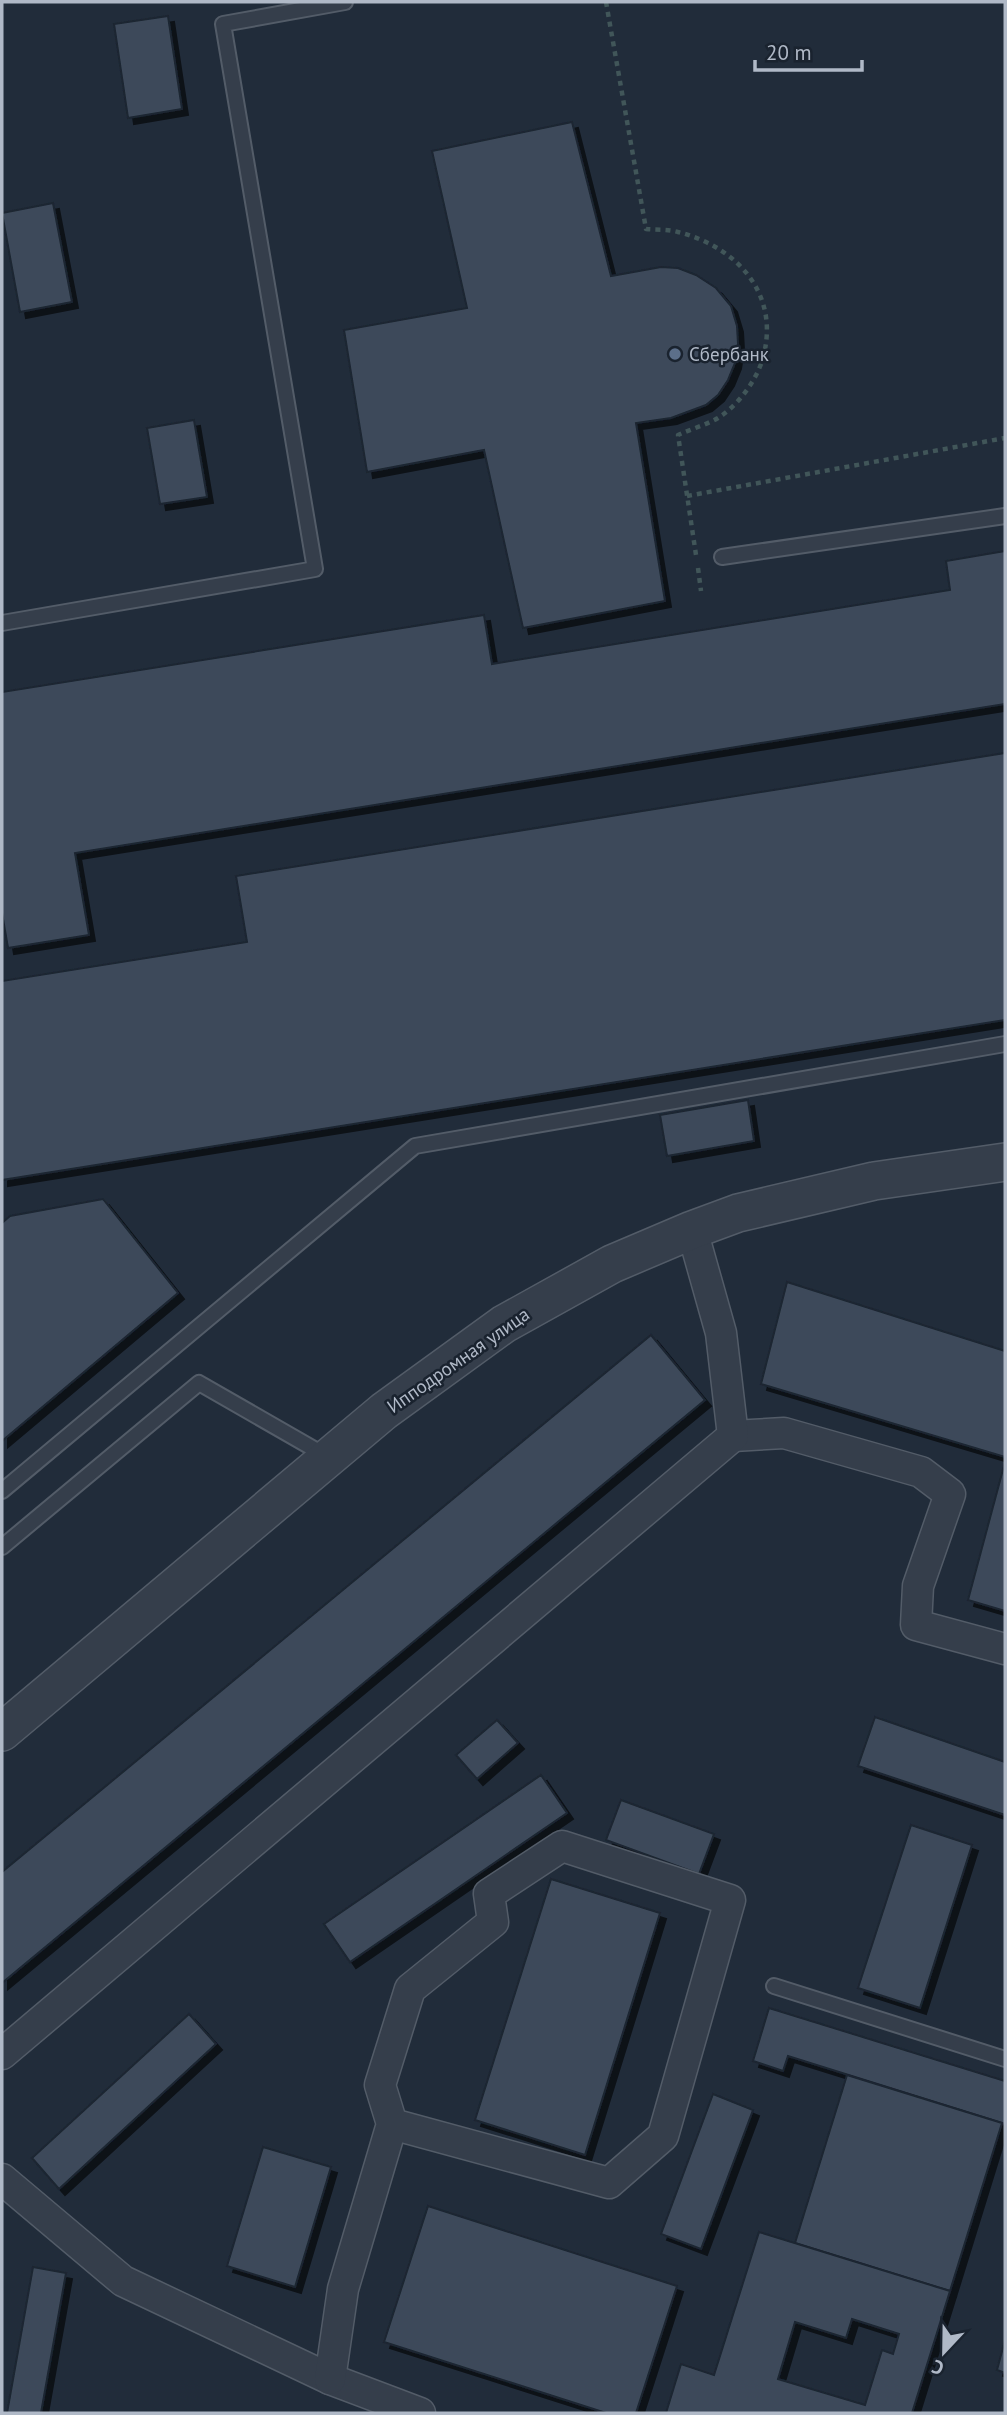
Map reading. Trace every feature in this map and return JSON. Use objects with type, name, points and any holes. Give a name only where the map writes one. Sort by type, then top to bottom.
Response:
[{"type":"street","name":"Ипподромная улица","points":[[2,1732],[384,1411],[504,1324],[612,1264],[738,1213],[874,1181],[1005,1162]]},
{"type":"street","points":[[692,1230],[721,1333],[733,1436]]},
{"type":"street","points":[[2,2054],[733,1436],[784,1433],[921,1472],[950,1494],[918,1586],[916,1625],[1005,1649]]},
{"type":"street","points":[[330,2379],[343,2289],[392,2124],[380,2085],[410,1989],[493,1922],[489,1894],[562,1846],[730,1900],[663,2136],[609,2183],[392,2124]]},
{"type":"street","points":[[2,2179],[123,2281],[330,2379],[420,2413]]},
{"type":"lane","points":[[2,623],[315,569],[223,24],[345,2]]},
{"type":"lane","points":[[722,557],[1005,516]]},
{"type":"lane","points":[[2,1491],[415,1146],[1005,1044]]},
{"type":"lane","points":[[2,1547],[200,1383],[328,1457]]},
{"type":"lane","points":[[774,1986],[1005,2059]]},
{"type":"path","points":[[606,2],[646,229],[676,231],[725,252],[742,268],[758,290],[767,316],[767,345],[757,374],[741,398],[718,418],[678,435],[701,591]]},
{"type":"path","points":[[687,496],[1005,438]]},
{"type":"building","points":[[168,16],[182,109],[128,118],[114,24]]},
{"type":"building","points":[[572,122],[611,276],[661,267],[678,268],[696,275],[716,288],[731,306],[737,326],[738,344],[735,363],[728,380],[718,395],[706,405],[671,418],[636,423],[665,601],[523,628],[484,450],[367,472],[344,330],[467,308],[432,151]]},
{"type":"building","points":[[53,203],[72,302],[20,312],[2,213]]},
{"type":"building","points":[[194,420],[207,497],[160,504],[147,428]]},
{"type":"building","points":[[1005,551],[1005,704],[75,853],[89,935],[8,948],[2,913],[2,692],[484,615],[492,664],[950,590],[946,561]]},
{"type":"building","points":[[1005,753],[1005,1020],[2,1180],[2,981],[247,942],[236,876]]},
{"type":"building","points":[[748,1100],[754,1141],[667,1156],[660,1115]]},
{"type":"building","points":[[103,1199],[178,1293],[2,1441],[2,1223],[10,1216]]},
{"type":"building","points":[[787,1282],[1005,1351],[1005,1457],[761,1384]]},
{"type":"building","points":[[651,1335],[705,1400],[2,1983],[2,1872]]},
{"type":"building","points":[[1005,1462],[1005,1611],[968,1600]]},
{"type":"building","points":[[875,1717],[1005,1762],[1005,1815],[858,1766]]},
{"type":"building","points":[[497,1720],[518,1743],[477,1779],[456,1755]]},
{"type":"building","points":[[541,1775],[567,1813],[350,1962],[324,1924]]},
{"type":"building","points":[[621,1800],[714,1834],[699,1874],[606,1840]]},
{"type":"building","points":[[911,1825],[972,1845],[920,2008],[858,1988]]},
{"type":"building","points":[[551,1879],[660,1913],[585,2155],[475,2120]]},
{"type":"building","points":[[769,2008],[1005,2081],[1005,2124],[788,2056],[783,2071],[753,2061]]},
{"type":"building","points":[[189,2014],[216,2044],[59,2189],[32,2158]]},
{"type":"building","points":[[847,2075],[1002,2123],[950,2291],[795,2243]]},
{"type":"building","points":[[713,2094],[753,2110],[701,2249],[661,2234]]},
{"type":"building","points":[[263,2147],[331,2167],[295,2287],[227,2266]]},
{"type":"building","points":[[428,2206],[677,2286],[636,2413],[606,2413],[384,2342]]},
{"type":"building","points":[[759,2232],[950,2291],[912,2413],[666,2413],[681,2364],[714,2375]],"holes":[[[852,2319],[899,2334],[893,2354],[882,2350],[865,2405],[778,2379],[795,2322],[846,2338]]]},
{"type":"building","points":[[33,2267],[66,2273],[41,2413],[7,2413]]},
{"type":"building","points":[[1005,2340],[1005,2373],[997,2370]]},
{"type":"place","name":"Сбербанк","points":[[675,354]]}]
